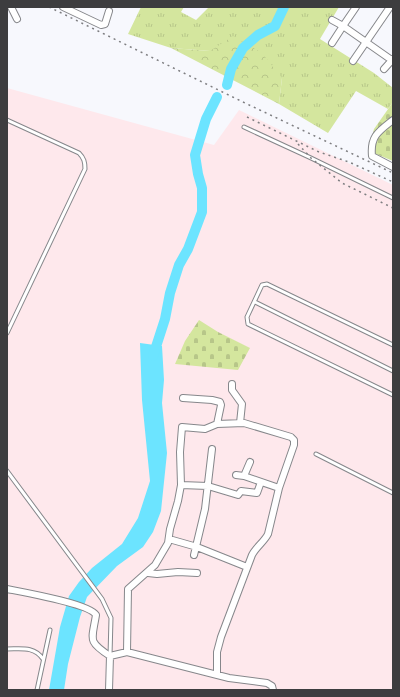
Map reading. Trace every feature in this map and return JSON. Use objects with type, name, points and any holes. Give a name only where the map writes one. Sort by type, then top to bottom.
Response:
[{"type":"street","points":[[11,7],[16,19]]},
{"type":"street","points":[[63,7],[101,24],[105,24],[109,11]]},
{"type":"street","points":[[332,43],[356,7]]},
{"type":"street","points":[[353,61],[390,7]]},
{"type":"street","points":[[332,20],[393,61],[384,69]]},
{"type":"street","points":[[393,120],[376,134],[371,148],[372,156],[393,167]]},
{"type":"street","points":[[232,384],[232,390],[242,404],[240,423]]},
{"type":"street","points":[[182,398],[220,402],[221,405],[216,424]]},
{"type":"street","points":[[127,652],[128,589],[148,573],[159,560],[169,538],[181,485],[180,452],[182,427],[207,429],[216,424],[240,423],[258,427],[289,436],[294,440],[292,452],[279,488],[268,534],[255,549],[247,566],[219,643],[216,674]]},
{"type":"street","points":[[194,555],[203,523],[212,448]]},
{"type":"street","points":[[244,476],[250,462]]},
{"type":"street","points":[[236,475],[244,476],[279,488]]},
{"type":"street","points":[[181,485],[208,486],[238,495],[241,491],[255,494],[258,492],[261,482]]},
{"type":"street","points":[[169,538],[247,566]]},
{"type":"street","points":[[148,573],[197,573]]},
{"type":"street","points":[[7,588],[62,601],[89,609],[94,612],[96,615],[92,638],[93,642],[110,656],[127,652],[229,678],[267,683],[272,686],[273,690]]},
{"type":"street","points":[[110,656],[110,690]]},
{"type":"lane","points":[[7,120],[78,153],[83,157],[85,169],[7,333]]},
{"type":"lane","points":[[244,127],[393,198]]},
{"type":"lane","points":[[393,345],[267,284],[262,285],[247,317],[248,324],[393,395]]},
{"type":"lane","points":[[255,302],[393,371]]},
{"type":"lane","points":[[316,454],[393,493]]},
{"type":"lane","points":[[7,471],[102,599],[111,618],[110,656]]},
{"type":"lane","points":[[37,690],[50,630]]},
{"type":"lane","points":[[7,649],[33,650],[39,654],[43,660]]},
{"type":"shaded area","points":[[7,88],[214,145],[239,110],[393,185],[393,690],[7,690]]},
{"type":"green space","points":[[141,7],[184,7],[181,12],[196,20],[209,7],[339,7],[320,39],[374,73],[393,88],[393,102],[388,109],[356,91],[328,133],[279,104],[282,78],[210,51],[171,48],[128,34]]},
{"type":"green space","points":[[233,36],[262,53],[282,78],[279,104],[171,48],[210,51]]},
{"type":"green space","points":[[393,102],[393,161],[369,151],[374,129]]},
{"type":"green space","points":[[199,320],[218,332],[250,348],[238,370],[175,364],[185,341]]},
{"type":"water","points":[[140,343],[162,346],[164,380],[162,403],[167,453],[161,511],[153,532],[143,547],[117,566],[87,597],[80,617],[68,664],[64,690],[49,690],[60,627],[69,596],[92,568],[122,544],[138,518],[150,481],[142,400]]},
{"type":"waterway","points":[[227,85],[231,69],[243,48],[258,35],[275,26],[284,7]]},
{"type":"waterway","points":[[153,356],[165,319],[170,293],[179,265],[188,249],[202,212],[202,188],[195,155],[206,119],[217,97]]},
{"type":"railway","points":[[49,7],[245,103],[393,173]]},
{"type":"railway","points":[[247,117],[319,152],[349,162],[393,182]]},
{"type":"railway","points":[[298,144],[311,158],[342,183],[393,208]]}]
